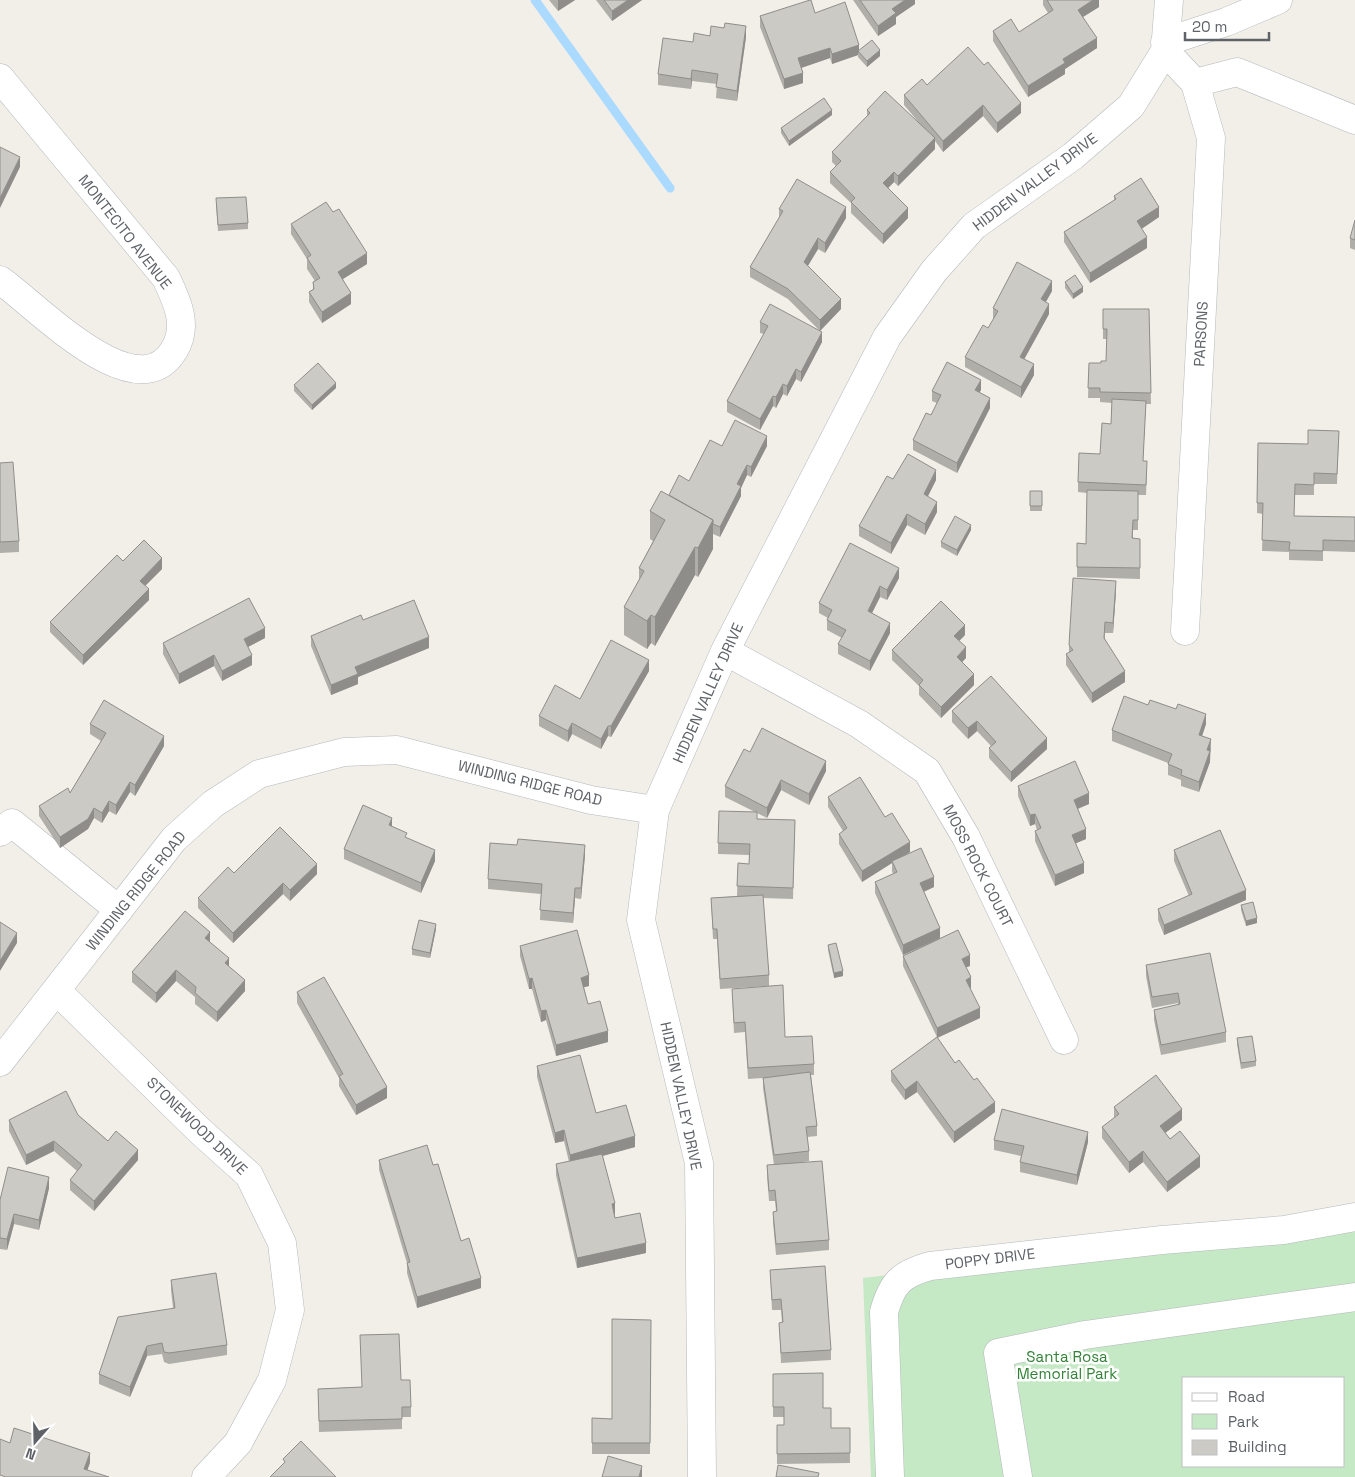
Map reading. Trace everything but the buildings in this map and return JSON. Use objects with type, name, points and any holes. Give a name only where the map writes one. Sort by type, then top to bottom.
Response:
[{"type":"street","points":[[1169,0],[1165,46],[1278,0]]},
{"type":"street","name":"PARSONS","points":[[1165,46],[1195,83],[1211,138],[1185,631]]},
{"type":"street","name":"HIDDEN VALLEY DRIVE","points":[[702,1477],[699,1163],[641,920],[655,810],[725,651],[887,337],[934,271],[974,226],[1073,156],[1131,106],[1165,46]]},
{"type":"street","points":[[1195,83],[1237,72],[1355,120]]},
{"type":"street","name":"MONTECITO AVENUE","points":[[0,78],[166,278],[179,306],[181,320],[176,347],[171,356],[149,369],[124,368],[94,353],[0,280]]},
{"type":"street","name":"MOSS ROCK COURT","points":[[725,651],[859,724],[927,771],[966,837],[1064,1040]]},
{"type":"street","name":"WINDING RIDGE ROAD","points":[[0,1062],[174,839],[213,804],[259,774],[344,752],[397,750],[591,800],[655,810]]},
{"type":"street","points":[[0,832],[12,823],[119,910]]},
{"type":"street","name":"STONEWOOD DRIVE","points":[[57,991],[200,1131],[249,1175],[282,1242],[290,1310],[272,1380],[238,1442],[206,1477]]},
{"type":"street","name":"POPPY DRIVE","points":[[890,1477],[884,1312],[889,1295],[910,1272],[930,1266],[1162,1240],[1284,1230],[1355,1217]]},
{"type":"street","points":[[1018,1477],[998,1353],[1085,1335],[1355,1297]]},
{"type":"green space","name":"Santa Rosa Memorial Park","points":[[1355,1232],[1355,1477],[871,1477],[863,1278],[1123,1248]]},
{"type":"waterway","points":[[535,0],[670,188]]}]
